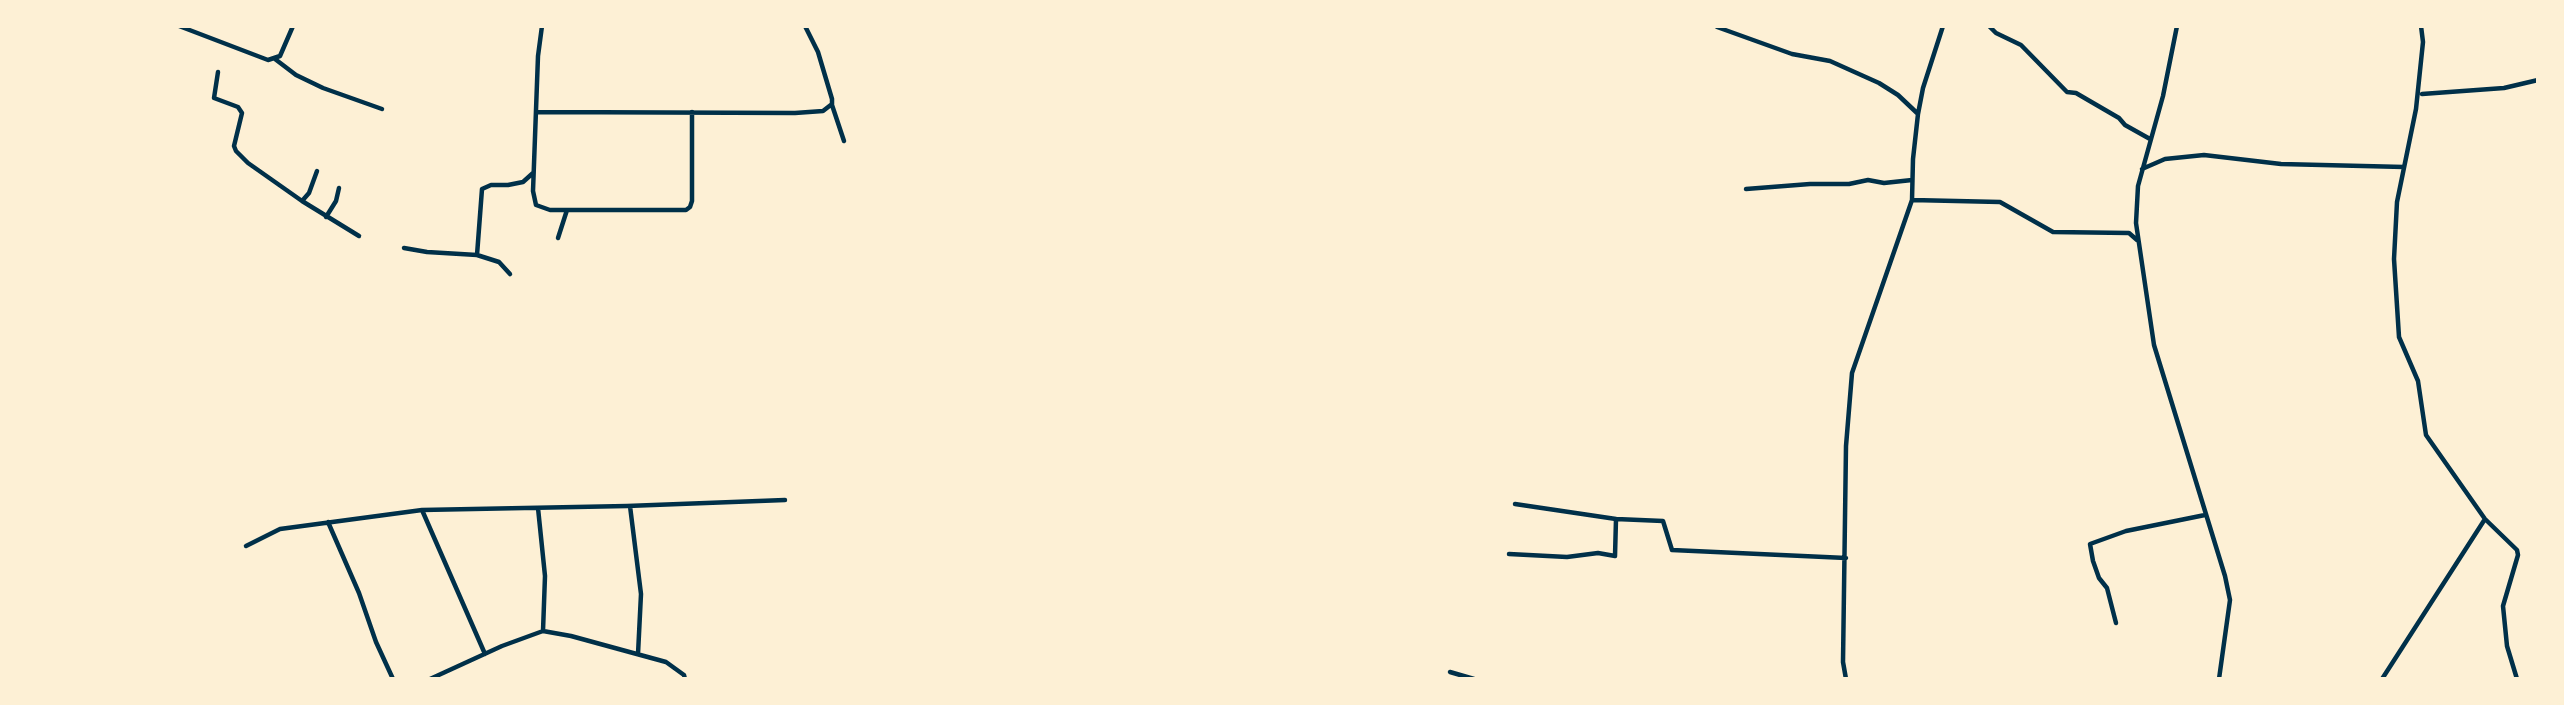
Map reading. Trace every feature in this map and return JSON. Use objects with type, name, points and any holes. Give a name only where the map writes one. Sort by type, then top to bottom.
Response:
[{"type":"street","points":[[179,26],[268,60],[280,56],[293,26]]},
{"type":"street","points":[[542,26],[538,56],[533,191],[536,205],[550,211],[690,208],[692,113]]},
{"type":"street","points":[[805,26],[827,77],[844,141]]},
{"type":"street","points":[[1846,679],[1843,662],[1846,446],[1852,373],[1912,200],[1918,114],[1923,88],[1944,26]]},
{"type":"street","points":[[1989,26],[1996,33],[2021,45],[2067,92],[2076,93],[2150,139]]},
{"type":"street","points":[[2178,26],[2163,96],[2141,169],[2136,198],[2137,240],[2154,345],[2230,600],[2219,679]]},
{"type":"street","points":[[2421,26],[2423,42],[2416,109],[2397,202],[2394,259],[2399,337],[2418,381],[2426,435],[2485,519],[2517,550],[2518,555],[2502,606],[2507,646],[2516,679]]},
{"type":"street","points":[[1717,27],[1793,54],[1830,61],[1880,83],[1918,114]]},
{"type":"street","points":[[275,59],[296,75],[323,88],[382,108]]},
{"type":"street","points":[[218,72],[214,98],[238,107],[242,113],[234,146],[236,151],[248,163],[302,201],[359,236]]},
{"type":"street","points":[[2422,94],[2504,88],[2538,80]]},
{"type":"street","points":[[537,112],[818,113],[832,104]]},
{"type":"street","points":[[2141,169],[2165,159],[2204,155],[2281,164],[2404,167]]},
{"type":"street","points":[[302,201],[309,193],[317,172]]},
{"type":"street","points":[[477,255],[482,189],[491,185],[523,182],[534,173]]},
{"type":"street","points":[[1746,190],[1810,184],[1849,184],[1868,180],[1884,183],[1912,180]]},
{"type":"street","points":[[326,217],[336,201],[339,188]]},
{"type":"street","points":[[1912,200],[2000,202],[2056,233],[2129,233],[2137,240]]},
{"type":"street","points":[[558,238],[567,211]]},
{"type":"street","points":[[404,248],[477,255],[499,262],[510,274]]},
{"type":"street","points":[[246,545],[280,529],[422,510],[785,500]]},
{"type":"street","points":[[1515,504],[1616,519],[1662,521],[1672,550],[1846,558]]},
{"type":"street","points":[[630,506],[640,594],[638,654]]},
{"type":"street","points":[[538,508],[545,576],[544,631]]},
{"type":"street","points":[[422,510],[485,654]]},
{"type":"street","points":[[2116,623],[2107,588],[2099,578],[2089,549],[2090,544],[2126,531],[2205,515]]},
{"type":"street","points":[[1509,554],[1567,557],[1598,553],[1615,556],[1616,519]]},
{"type":"street","points":[[2382,679],[2485,519]]},
{"type":"street","points":[[328,522],[393,679]]},
{"type":"street","points":[[430,679],[544,631],[666,662],[684,675],[685,679]]},
{"type":"street","points":[[1450,672],[1474,679]]}]
